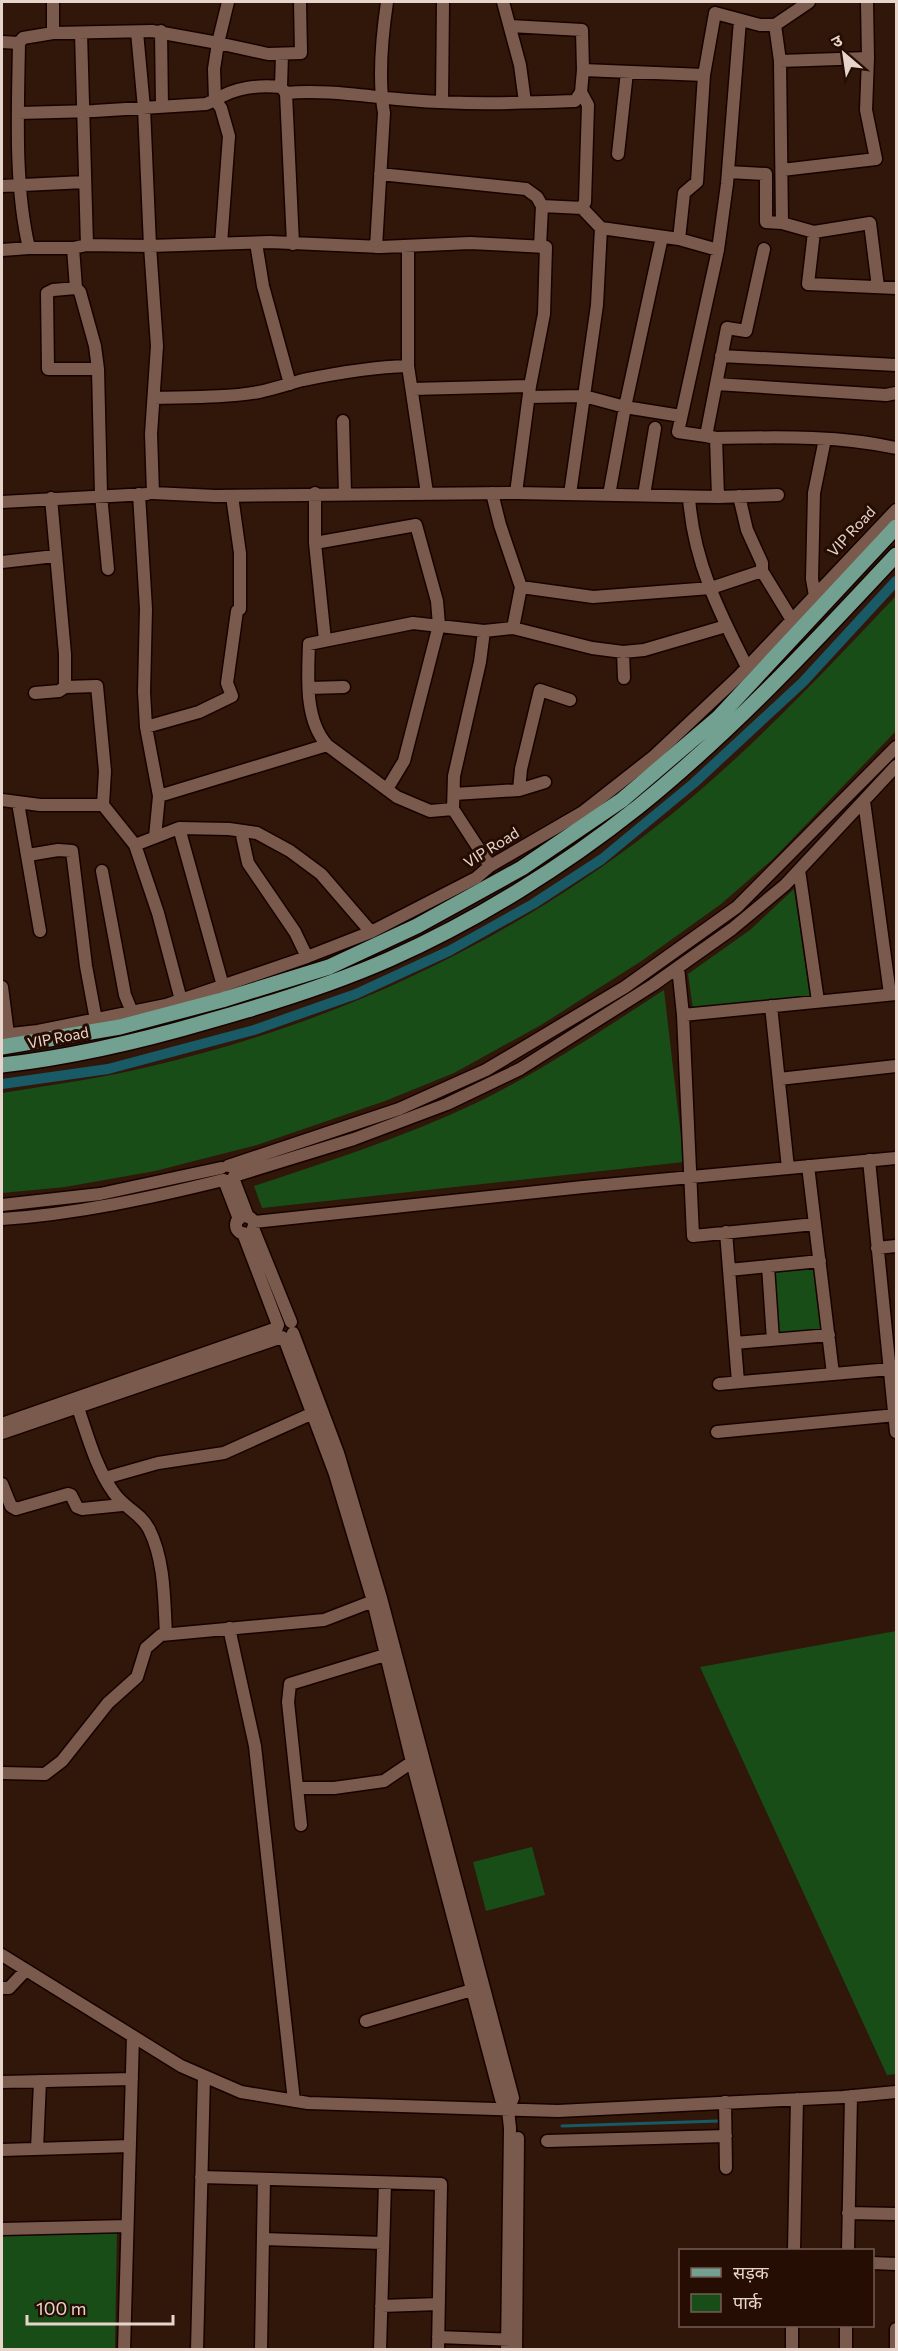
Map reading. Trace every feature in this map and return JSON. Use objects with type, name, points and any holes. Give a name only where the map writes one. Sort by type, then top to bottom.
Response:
[{"type":"main road","name":"VIP Road","points":[[4,1039],[120,1027],[222,1000],[329,967],[417,926],[522,868],[622,800],[718,718],[897,527]]},
{"type":"main road","name":"VIP Road","points":[[2,1065],[153,1037],[282,1000],[390,959],[480,913],[572,856],[637,807],[704,750],[787,672],[897,555]]},
{"type":"street","points":[[52,33],[53,2]]},
{"type":"street","points":[[221,244],[229,136],[215,100],[214,69],[228,2]]},
{"type":"street","points":[[29,248],[23,222],[18,113],[19,43],[23,38],[52,33],[161,31],[268,54],[301,53],[300,2]]},
{"type":"street","points":[[376,247],[384,113],[383,28],[387,2]]},
{"type":"street","points":[[442,2],[442,102]]},
{"type":"street","points":[[503,2],[520,64],[525,102]]},
{"type":"street","points":[[679,239],[684,193],[697,182],[704,75],[715,7],[740,20],[760,25],[775,25],[794,6],[809,2]]},
{"type":"street","points":[[782,170],[876,159],[866,110],[867,2]]},
{"type":"street","points":[[740,20],[728,172],[718,250],[678,432],[711,437],[783,437],[868,442],[897,448]]},
{"type":"street","points":[[775,25],[780,61],[782,223]]},
{"type":"street","points":[[18,113],[206,104],[243,88],[477,104],[574,101],[581,92],[582,30],[510,26]]},
{"type":"street","points":[[161,31],[162,107]]},
{"type":"street","points":[[137,32],[144,108],[157,346],[151,434],[153,493]]},
{"type":"street","points":[[81,33],[87,245]]},
{"type":"street","points":[[2,42],[19,43]]},
{"type":"street","points":[[282,54],[293,244]]},
{"type":"street","points":[[780,61],[868,58]]},
{"type":"street","points":[[583,70],[704,75]]},
{"type":"street","points":[[618,154],[627,72]]},
{"type":"street","points":[[581,92],[588,105],[585,192],[582,208]]},
{"type":"street","points":[[728,172],[766,174],[766,222],[782,223],[814,232],[870,223],[878,287]]},
{"type":"street","points":[[380,174],[526,189],[537,196],[542,206],[540,247]]},
{"type":"street","points":[[2,186],[85,182]]},
{"type":"street","points":[[542,206],[582,208],[601,228],[679,239],[718,250]]},
{"type":"street","points":[[570,494],[597,306],[601,228]]},
{"type":"street","points":[[814,232],[808,284],[897,288]]},
{"type":"street","points":[[609,495],[625,407],[662,237]]},
{"type":"street","points":[[256,243],[263,286],[290,384]]},
{"type":"street","points":[[2,250],[73,248],[87,245],[256,243],[376,247],[470,243],[546,247],[544,314],[529,391],[516,493]]},
{"type":"street","points":[[408,246],[408,366],[427,493]]},
{"type":"street","points":[[73,248],[76,288],[80,292],[95,346],[98,369],[101,495],[108,569]]},
{"type":"street","points":[[718,497],[711,437],[716,384],[727,328],[746,331],[764,249]]},
{"type":"street","points":[[76,288],[53,290],[47,293],[48,369],[98,369]]},
{"type":"street","points":[[722,356],[897,366]]},
{"type":"street","points":[[154,398],[226,396],[381,367],[408,366]]},
{"type":"street","points":[[716,384],[886,395],[897,393]]},
{"type":"street","points":[[412,389],[529,391],[584,396],[625,407],[681,416]]},
{"type":"street","points":[[343,421],[345,493]]},
{"type":"street","points":[[644,495],[655,428]]},
{"type":"street","points":[[815,596],[812,579],[814,493],[825,439]]},
{"type":"street","points":[[2,502],[153,493],[232,495],[516,493],[689,497],[778,495]]},
{"type":"street","points":[[315,493],[315,543],[325,640]]},
{"type":"street","points":[[492,493],[500,525],[522,587],[513,628]]},
{"type":"street","points":[[139,494],[146,609],[144,692],[146,726],[159,796],[155,837]]},
{"type":"street","points":[[146,726],[199,712],[232,696],[227,683],[237,611],[240,609],[240,564],[232,495]]},
{"type":"street","points":[[739,496],[747,530],[762,563],[762,571],[792,620]]},
{"type":"street","points":[[689,497],[691,528],[699,557],[726,626],[747,667]]},
{"type":"street","points":[[51,498],[65,654],[65,687]]},
{"type":"street","name":"VIP Road","points":[[4,1039],[132,1012],[181,1000],[223,986],[371,932],[476,878],[490,866],[583,812],[653,757],[747,667],[897,510]]},
{"type":"street","points":[[315,543],[416,525],[437,601],[439,625],[404,761],[387,789]]},
{"type":"street","points":[[2,562],[55,556]]},
{"type":"street","points":[[522,587],[593,597],[711,588],[762,571]]},
{"type":"street","points":[[453,809],[430,811],[397,797],[327,745],[319,736],[314,725],[309,688],[309,644],[413,623],[484,631],[513,628],[592,648],[623,652],[644,650],[726,626]]},
{"type":"street","points":[[484,631],[480,662],[454,776],[453,809],[490,866]]},
{"type":"street","points":[[623,652],[624,678]]},
{"type":"street","points":[[35,693],[59,691],[65,687],[97,686],[105,771],[103,805],[135,845],[158,913],[181,1000]]},
{"type":"street","points":[[309,688],[344,687]]},
{"type":"street","points":[[519,790],[521,769],[540,690],[570,700]]},
{"type":"street","points":[[159,796],[327,745]]},
{"type":"street","points":[[2,1206],[227,1175],[399,1109],[475,1075],[625,987],[737,907],[897,747]]},
{"type":"street","points":[[2,1219],[34,1217],[145,1200],[354,1139],[447,1104],[520,1069],[678,967],[732,929],[785,885],[897,766]]},
{"type":"street","points":[[454,794],[519,790],[545,782]]},
{"type":"street","points":[[2,800],[40,805],[103,805]]},
{"type":"street","points":[[683,1015],[893,994],[864,801]]},
{"type":"street","points":[[18,802],[40,931]]},
{"type":"street","points":[[135,845],[179,828],[257,833],[290,850],[321,874],[371,932]]},
{"type":"street","points":[[179,828],[223,986]]},
{"type":"street","points":[[241,831],[248,863],[295,932],[307,957]]},
{"type":"street","points":[[28,855],[72,850],[86,966],[96,1020]]},
{"type":"street","points":[[799,870],[818,1001]]},
{"type":"street","points":[[102,871],[125,995],[132,1012]]},
{"type":"street","points":[[678,967],[683,1015],[693,1236],[815,1224]]},
{"type":"street","points":[[2,987],[4,1039]]},
{"type":"street","points":[[771,1006],[788,1168]]},
{"type":"street","points":[[778,1079],[897,1066]]},
{"type":"street","points":[[247,1224],[897,1158]]},
{"type":"street","points":[[869,1160],[897,1432]]},
{"type":"street","points":[[808,1166],[833,1374]]},
{"type":"street","points":[[201,2177],[441,2184],[438,2343],[511,2344],[519,2129],[501,2099],[385,1655],[377,1600],[314,1413],[247,1224],[227,1175]]},
{"type":"street","points":[[726,1232],[738,1382]]},
{"type":"street","points":[[877,1248],[897,1246]]},
{"type":"street","points":[[729,1270],[820,1261]]},
{"type":"street","points":[[768,1266],[773,1340]]},
{"type":"street","points":[[2,1433],[78,1408],[284,1330]]},
{"type":"street","points":[[2,1424],[284,1330]]},
{"type":"street","points":[[284,1330],[338,1453],[513,2098],[508,2110]]},
{"type":"street","points":[[735,1343],[829,1335]]},
{"type":"street","points":[[720,1384],[890,1369]]},
{"type":"street","points":[[78,1408],[99,1467],[122,1505]]},
{"type":"street","points":[[105,1478],[158,1463],[224,1453],[314,1413]]},
{"type":"street","points":[[717,1432],[896,1415]]},
{"type":"street","points":[[2,1484],[11,1506],[16,1509],[68,1494],[71,1495],[77,1507],[82,1509],[122,1505],[137,1512],[149,1530],[162,1573],[166,1634]]},
{"type":"street","points":[[2,1773],[45,1774],[62,1761],[108,1703],[137,1677],[146,1648],[160,1635],[324,1620],[377,1600]]},
{"type":"street","points":[[229,1628],[255,1746],[294,2101]]},
{"type":"street","points":[[301,1825],[297,1805],[298,1788],[288,1702],[290,1684],[385,1655]]},
{"type":"street","points":[[298,1788],[334,1788],[384,1781],[412,1762]]},
{"type":"street","points":[[2,1955],[181,2066],[241,2092],[294,2101],[558,2111],[897,2092]]},
{"type":"street","points":[[2,1988],[9,1988],[26,1970]]},
{"type":"street","points":[[366,2021],[472,1990]]},
{"type":"street","points":[[124,2349],[133,2036]]},
{"type":"street","points":[[197,2349],[204,2076]]},
{"type":"street","points":[[2,2082],[132,2079]]},
{"type":"street","points":[[38,2149],[40,2081]]},
{"type":"street","points":[[848,2249],[851,2096]]},
{"type":"street","points":[[794,2249],[797,2099]]},
{"type":"street","points":[[726,2102],[726,2168]]},
{"type":"street","points":[[547,2141],[726,2136]]},
{"type":"street","points":[[2,2150],[130,2146]]},
{"type":"street","points":[[261,2349],[264,2179]]},
{"type":"street","points":[[380,2349],[384,2183]]},
{"type":"street","points":[[848,2213],[897,2214]]},
{"type":"street","points":[[2,2229],[128,2226]]},
{"type":"street","points":[[263,2239],[383,2243]]},
{"type":"street","points":[[874,2263],[897,2264]]},
{"type":"street","points":[[381,2306],[439,2304]]},
{"type":"street","points":[[792,2327],[792,2349]]},
{"type":"street","points":[[846,2327],[846,2349]]},
{"type":"street","points":[[896,2349],[897,2329]]},
{"type":"green space","points":[[896,596],[896,731],[773,859],[721,904],[643,960],[541,1025],[454,1073],[385,1101],[257,1145],[155,1171],[65,1187],[2,1193],[2,1093],[152,1066],[287,1027],[352,1003],[477,944],[538,909],[596,871],[686,802],[779,717]]},
{"type":"green space","points":[[794,889],[810,997],[693,1009],[688,974],[750,930]]},
{"type":"green space","points":[[664,990],[684,1162],[262,1208],[254,1186],[394,1138],[476,1103],[548,1064]]},
{"type":"green space","points":[[816,1268],[822,1329],[778,1333],[772,1273]]},
{"type":"green space","points":[[896,1631],[896,2074],[887,2075],[700,1667]]},
{"type":"green space","points":[[532,1847],[545,1895],[486,1911],[473,1862]]},
{"type":"green space","points":[[117,2231],[115,2349],[2,2349],[2,2234]]},
{"type":"waterway","points":[[2,1084],[108,1069],[254,1030],[356,994],[449,951],[533,904],[602,859],[694,783],[803,682],[896,581]]},
{"type":"waterway","points":[[562,2126],[719,2121]]}]
